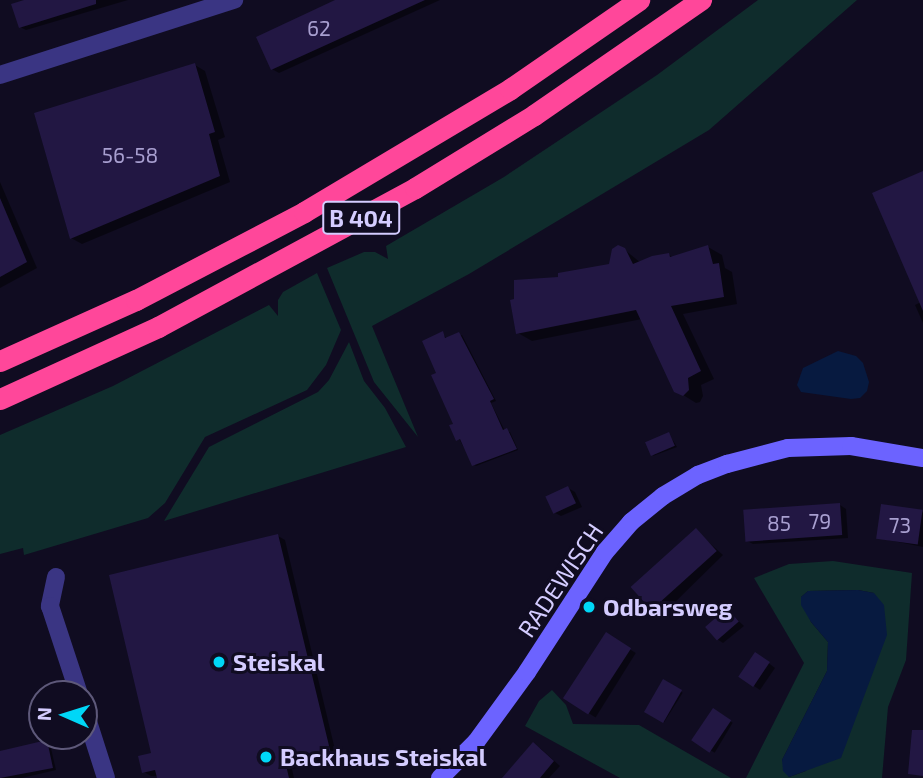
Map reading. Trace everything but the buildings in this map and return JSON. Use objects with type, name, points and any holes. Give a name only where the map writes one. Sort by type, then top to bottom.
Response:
[{"type":"highway","name":"B 404","points":[[0,361],[136,300],[304,212],[510,89],[639,0]]},
{"type":"highway","name":"B 404","points":[[0,398],[159,327],[415,188],[545,108],[701,0]]},
{"type":"street","points":[[0,75],[234,0]]},
{"type":"street","name":"RADEWISCH","points":[[440,778],[476,742],[498,712],[605,552],[631,522],[663,496],[698,475],[727,464],[788,448],[851,446],[923,458]]},
{"type":"street","points":[[56,577],[50,606],[74,680]]},
{"type":"street","points":[[97,750],[106,778]]},
{"type":"green space","points":[[758,0],[857,0],[709,130],[469,274],[372,326],[418,437],[374,382],[327,268],[364,252],[375,252],[388,259],[386,246],[504,177],[657,75]]},
{"type":"green space","points":[[317,273],[341,330],[326,365],[307,390],[205,437],[165,503],[148,518],[24,555],[23,548],[0,554],[0,435],[113,386],[269,305],[278,316],[278,300],[283,292]]},
{"type":"green space","points":[[349,342],[364,381],[385,408],[406,447],[164,521],[209,447],[318,392],[329,380]]},
{"type":"green space","points":[[833,561],[912,573],[906,660],[888,707],[882,778],[746,778],[804,663],[754,578],[789,564]],"holes":[[[858,590],[874,593],[806,771],[789,777],[782,760],[827,671],[828,642],[811,622],[801,597],[808,591]]]},
{"type":"green space","points":[[552,690],[566,705],[573,724],[639,725],[731,778],[620,778],[525,726],[539,701]]},
{"type":"water","points":[[838,351],[856,356],[863,363],[869,382],[867,391],[860,398],[851,399],[801,392],[797,385],[803,368]]},
{"type":"water","points":[[858,590],[874,593],[884,605],[887,635],[841,758],[789,777],[783,771],[782,760],[827,671],[828,642],[811,622],[801,605],[801,597],[808,591]]},
{"type":"place","name":"Odbarsweg","points":[[589,607]]},
{"type":"place","name":"Steiskal","points":[[219,662]]},
{"type":"place","name":"Backhaus Steiskal","points":[[266,757]]}]
